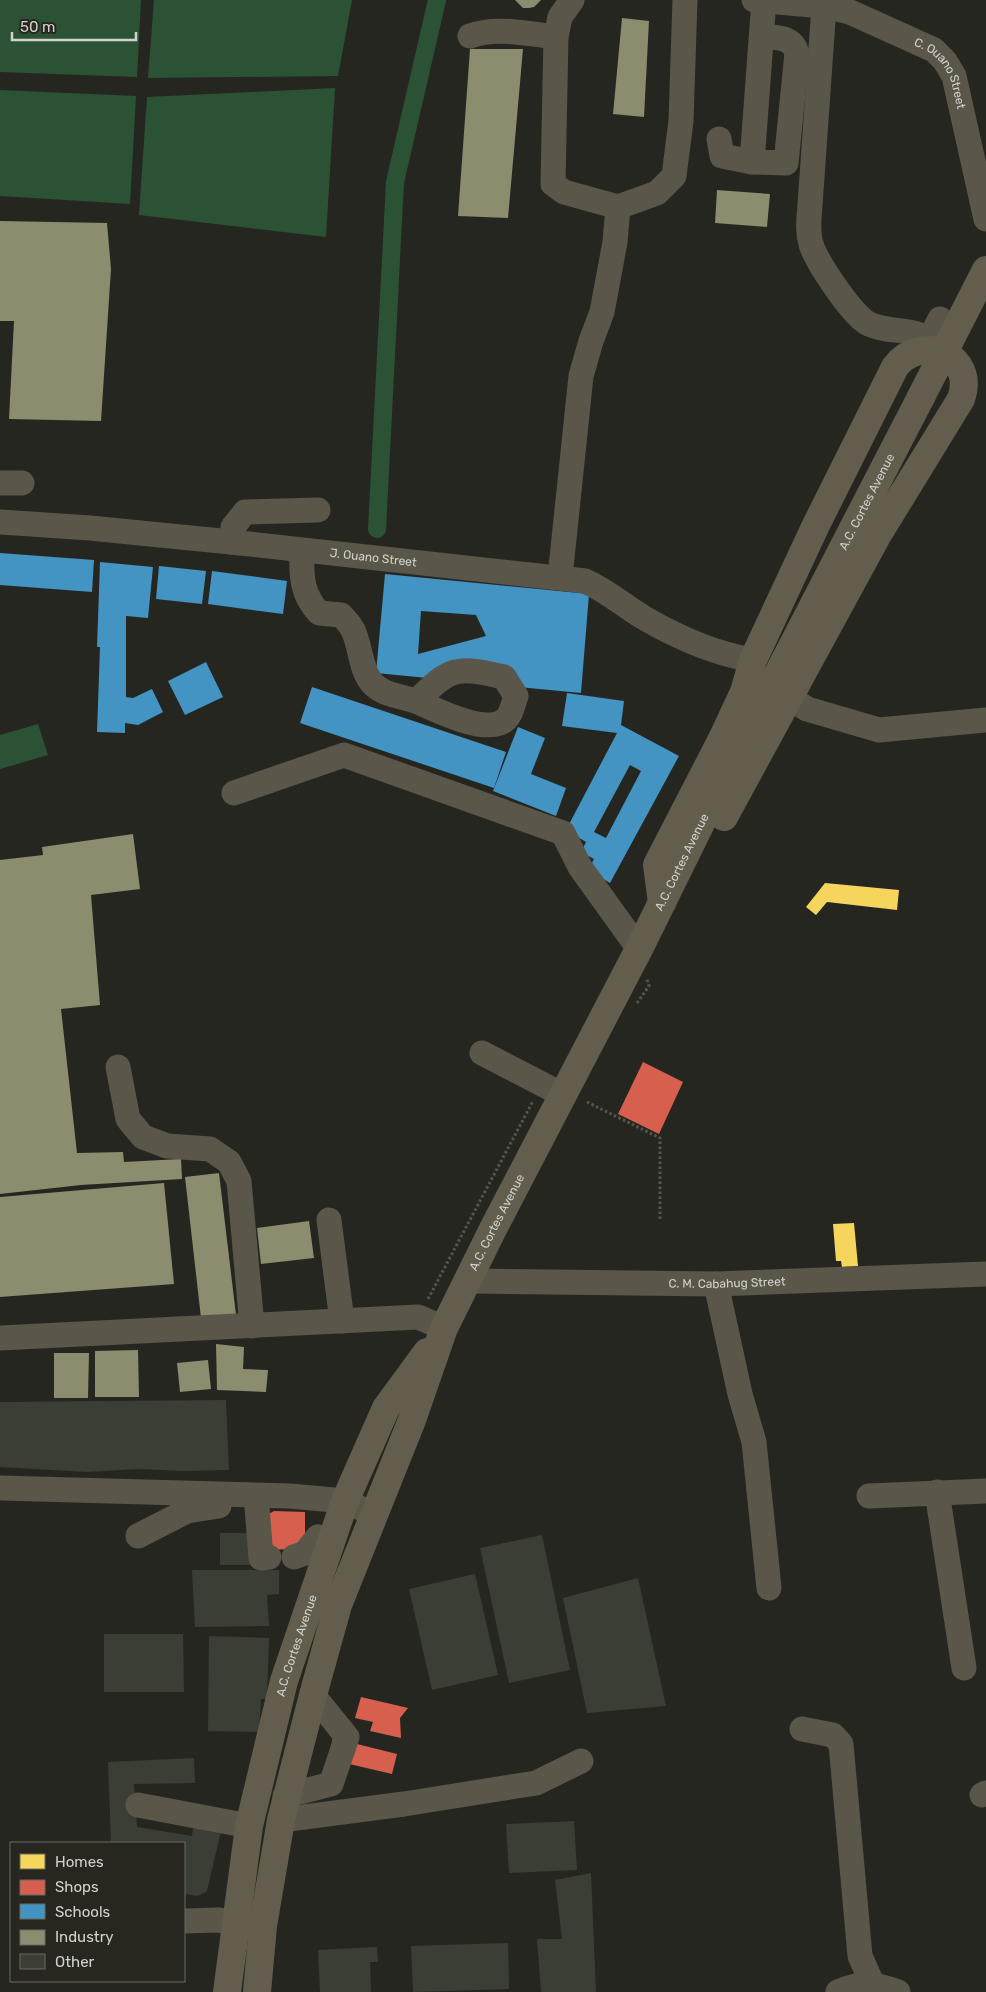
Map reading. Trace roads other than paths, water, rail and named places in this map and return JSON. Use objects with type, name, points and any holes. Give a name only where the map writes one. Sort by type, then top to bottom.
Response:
[{"type":"main road","name":"A.C. Cortes Avenue","points":[[257,1992],[263,1926],[283,1808],[338,1604],[412,1420],[444,1328],[494,1226],[639,949],[986,270]]},
{"type":"main road","points":[[494,1226],[518,1218],[644,966],[790,696],[877,536],[961,399],[964,384],[960,368],[936,337],[922,351],[912,354],[895,367],[816,525],[740,657],[744,692],[657,865],[662,903]]},
{"type":"main road","name":"A.C. Cortes Avenue","points":[[227,1992],[249,1826],[284,1681],[331,1541],[336,1500],[386,1408],[444,1328]]},
{"type":"street","points":[[572,0],[560,17],[556,37],[552,184],[564,192],[618,207],[657,193],[674,176],[680,121],[685,0]]},
{"type":"street","points":[[752,162],[762,36],[760,0]]},
{"type":"street","name":"C. Ouano Street","points":[[760,0],[817,5],[858,15],[934,50],[945,61],[954,76],[986,219]]},
{"type":"street","points":[[817,5],[809,221],[811,244],[822,266],[864,321],[881,328],[936,337]]},
{"type":"street","points":[[470,36],[499,31],[556,37]]},
{"type":"street","points":[[719,139],[722,156],[752,162],[786,163],[797,53],[794,45],[786,39],[762,36]]},
{"type":"street","points":[[560,577],[581,376],[602,312],[615,242],[618,207]]},
{"type":"street","points":[[231,542],[233,527],[245,512],[318,510]]},
{"type":"street","name":"J. Ouano Street","points":[[0,522],[90,528],[231,542],[584,581],[604,589],[646,619],[740,657]]},
{"type":"street","points":[[302,551],[301,570],[308,601],[319,613],[341,615],[352,628],[366,672],[373,685],[390,694],[417,701]]},
{"type":"street","points":[[790,696],[807,709],[879,730],[986,720]]},
{"type":"street","points":[[234,793],[344,755],[563,833],[580,867],[639,949]]},
{"type":"street","points":[[482,1053],[564,1094]]},
{"type":"street","points":[[118,1067],[128,1119],[143,1137],[167,1146],[210,1148],[229,1162],[239,1181],[252,1326]]},
{"type":"street","points":[[330,1220],[342,1321]]},
{"type":"street","name":"C. M. Cabahug Street","points":[[467,1281],[716,1284],[986,1274]]},
{"type":"street","points":[[716,1284],[740,1394],[754,1442],[769,1588]]},
{"type":"street","points":[[0,1338],[418,1317],[444,1328]]},
{"type":"street","points":[[0,1488],[336,1500],[373,1514]]},
{"type":"street","points":[[869,1496],[986,1491]]},
{"type":"street","points":[[937,1492],[964,1668]]},
{"type":"street","points":[[138,1536],[187,1511],[217,1506],[315,1507],[336,1500]]},
{"type":"street","points":[[257,1506],[260,1558],[269,1557]]},
{"type":"street","points":[[294,1557],[305,1553],[318,1537],[331,1541]]},
{"type":"street","points":[[283,1808],[331,1784],[347,1737],[313,1694]]},
{"type":"street","points":[[802,1729],[833,1735],[841,1744],[860,1956],[872,1983]]},
{"type":"street","points":[[283,1808],[404,1804],[536,1783],[581,1761]]},
{"type":"street","points":[[138,1805],[249,1826]]},
{"type":"street","points":[[185,1921],[218,1920],[263,1926]]},
{"type":"street","points":[[838,1992],[851,1986],[872,1983],[898,1992]]},
{"type":"waterway","points":[[377,529],[395,182],[437,0]]}]
